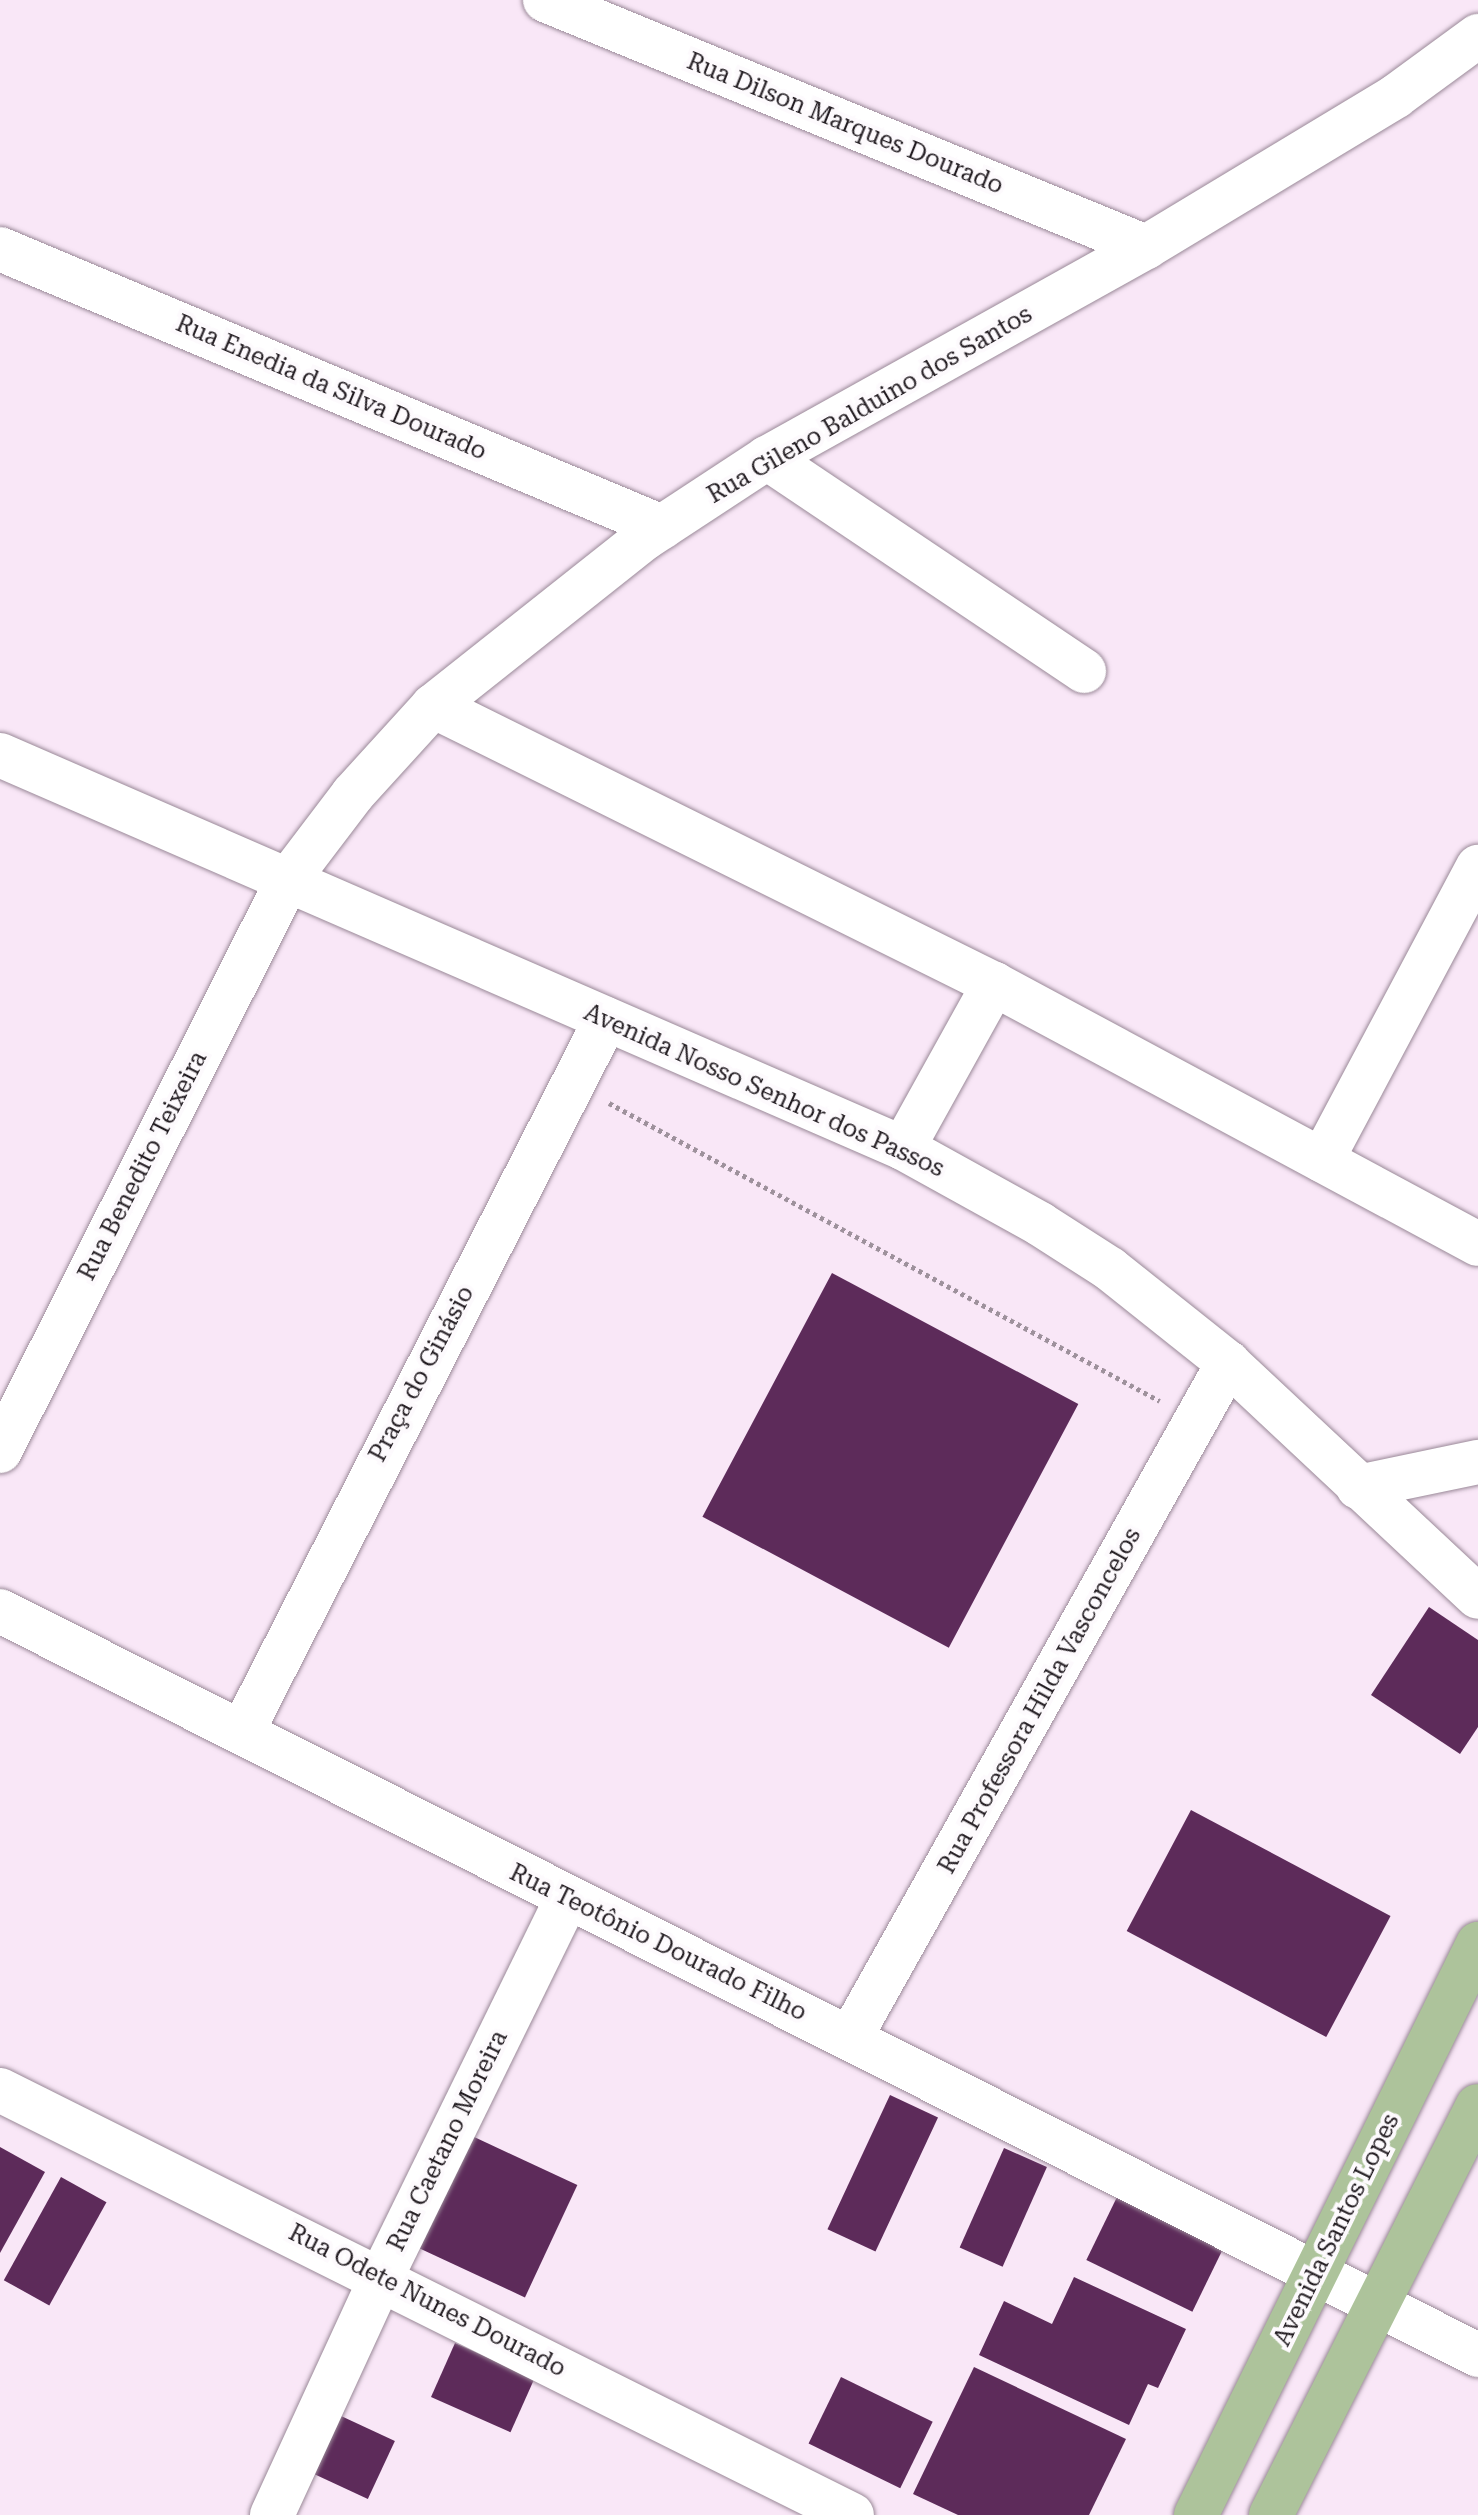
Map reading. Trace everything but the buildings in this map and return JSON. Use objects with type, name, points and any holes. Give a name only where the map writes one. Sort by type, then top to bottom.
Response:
[{"type":"main road","name":"Avenida Santos Lopes","points":[[1196,2515],[1478,1944]]},
{"type":"main road","points":[[1271,2515],[1478,2106]]},
{"type":"street","name":"Rua Dilson Marques Dourado","points":[[545,0],[1146,247]]},
{"type":"street","name":"Rua Gileno Balduino dos Santos","points":[[287,881],[353,794],[433,706],[662,527],[767,458],[1146,247],[1396,96],[1478,36]]},
{"type":"street","name":"Rua Enedia da Silva Dourado","points":[[0,249],[662,527]]},
{"type":"street","points":[[767,458],[1084,671]]},
{"type":"street","points":[[433,706],[994,984],[1478,1244]]},
{"type":"street","name":"Avenida Nosso Senhor dos Passos","points":[[0,755],[903,1148],[1110,1269],[1228,1363],[1478,1597]]},
{"type":"street","points":[[1322,1160],[1478,867]]},
{"type":"street","name":"Rua Benedito Teixeira","points":[[0,1451],[287,881]]},
{"type":"street","points":[[903,1148],[994,984]]},
{"type":"street","name":"Praça do Ginásio","points":[[243,1730],[606,1019]]},
{"type":"street","name":"Rua Professora Hilda Vasconcelos","points":[[850,2038],[1228,1363]]},
{"type":"street","points":[[1358,1487],[1478,1462]]},
{"type":"street","name":"Rua Teotônio Dourado Filho","points":[[0,1611],[243,1730],[566,1900],[1318,2270],[1478,2355]]},
{"type":"street","name":"Rua Caetano Moreira","points":[[272,2515],[381,2278],[566,1900]]},
{"type":"street","name":"Rua Odete Nunes Dourado","points":[[0,2090],[852,2515]]},
{"type":"path","points":[[573,1084],[1198,1421]]}]
